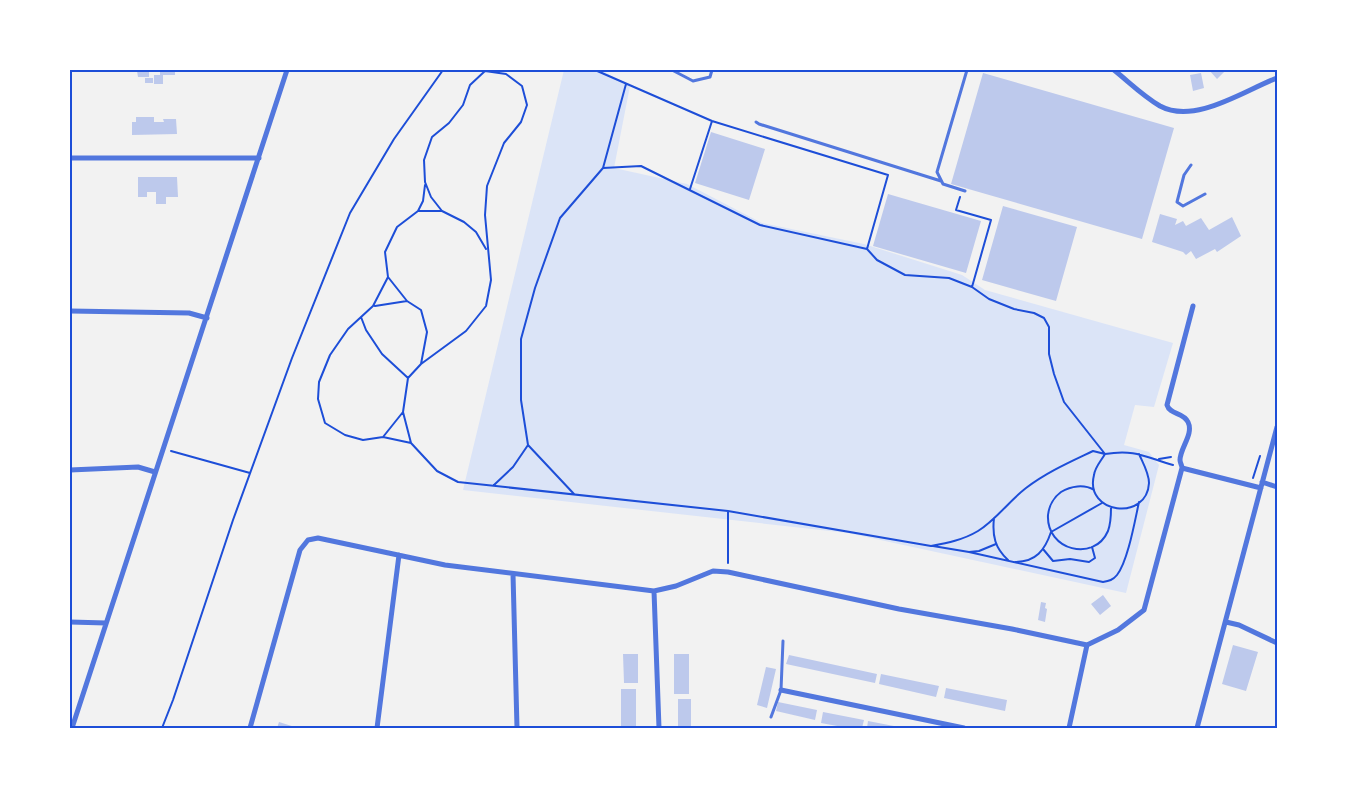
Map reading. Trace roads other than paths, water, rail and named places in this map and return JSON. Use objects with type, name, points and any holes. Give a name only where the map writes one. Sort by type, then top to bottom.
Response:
[{"type":"street","points":[[72,728],[287,70]]},
{"type":"street","points":[[1114,70],[1160,106],[1175,111],[1187,111],[1218,104],[1277,78]]},
{"type":"street","points":[[70,158],[259,158]]},
{"type":"street","points":[[250,728],[300,550],[308,540],[318,538],[445,565],[654,591],[676,586],[712,571],[728,572],[899,609],[1012,629],[1087,645],[1118,630],[1144,610],[1182,468],[1180,459],[1189,431],[1188,422],[1181,415],[1171,411],[1167,405],[1193,306]]},
{"type":"street","points":[[70,311],[189,313],[207,318]]},
{"type":"street","points":[[1197,728],[1277,427]]},
{"type":"street","points":[[70,470],[138,467],[155,472]]},
{"type":"street","points":[[1182,468],[1277,487]]},
{"type":"street","points":[[376,728],[399,556]]},
{"type":"street","points":[[513,574],[517,728]]},
{"type":"street","points":[[654,591],[659,728]]},
{"type":"street","points":[[70,622],[106,622]]},
{"type":"street","points":[[1226,622],[1240,625],[1277,642]]},
{"type":"street","points":[[1069,728],[1087,645]]},
{"type":"street","points":[[781,690],[964,728]]},
{"type":"lane","points":[[672,70],[693,81],[710,77],[712,70]]},
{"type":"lane","points":[[940,181],[937,172],[967,70]]},
{"type":"lane","points":[[756,122],[940,181],[943,184],[963,191]]},
{"type":"lane","points":[[1190,166],[1184,175],[1177,202],[1183,206],[1205,194]]},
{"type":"lane","points":[[771,717],[781,690],[783,640]]}]
